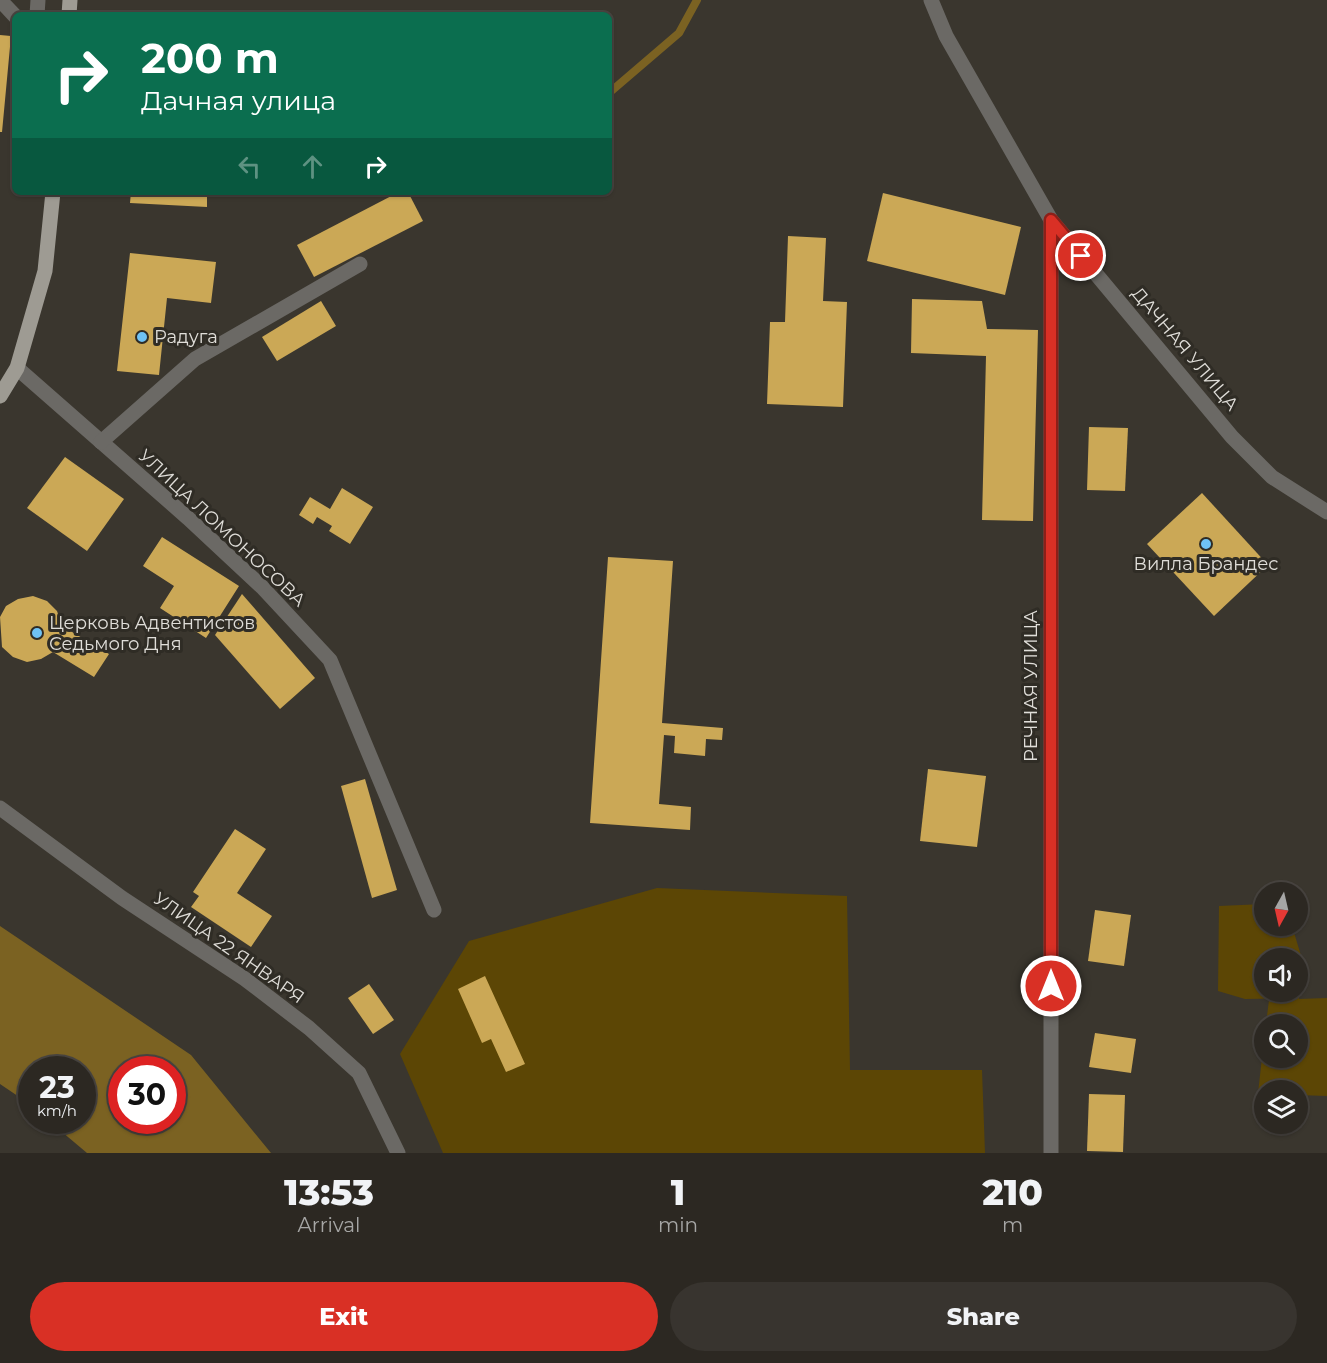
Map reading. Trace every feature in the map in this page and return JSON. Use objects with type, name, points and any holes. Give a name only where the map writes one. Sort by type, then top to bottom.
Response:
[{"type":"main road","points":[[0,396],[16,368],[45,271],[53,195]]},
{"type":"street","points":[[0,0],[12,13]]},
{"type":"street","name":"ДАЧНАЯ УЛИЦА","points":[[931,0],[946,36],[1051,220],[1233,437],[1272,477],[1327,512]]},
{"type":"street","name":"РЕЧНАЯ УЛИЦА","points":[[1051,220],[1051,1153]]},
{"type":"street","points":[[101,442],[195,359],[360,264]]},
{"type":"street","name":"УЛИЦА ЛОМОНОСОВА","points":[[16,368],[262,587],[330,660],[434,910]]},
{"type":"street","name":"УЛИЦА 22 ЯНВАРЯ","points":[[0,808],[122,898],[245,979],[309,1028],[358,1073],[398,1153]]},
{"type":"shaded area","points":[[657,888],[847,896],[850,1070],[982,1070],[985,1153],[443,1153],[400,1054],[469,941]]},
{"type":"shaded area","points":[[1254,904],[1254,936],[1295,936],[1299,948],[1254,948],[1254,999],[1245,999],[1218,991],[1219,906]]},
{"type":"shaded area","points":[[0,926],[191,1055],[271,1153],[87,1153],[64,1134],[96,1134],[96,1056],[18,1056],[18,1096],[0,1084]]},
{"type":"shaded area","points":[[1327,998],[1327,1096],[1308,1095],[1308,1080],[1259,1080],[1261,1068],[1308,1068],[1308,1014],[1267,1014],[1269,1002],[1308,1002],[1308,999]]},
{"type":"building","points":[[0,35],[11,36],[2,132],[0,132]]},
{"type":"building","points":[[883,193],[1021,227],[1005,295],[867,261]]},
{"type":"building","points":[[131,195],[207,195],[207,207],[130,203]]},
{"type":"building","points":[[393,195],[410,195],[423,221],[314,277],[297,245]]},
{"type":"building","points":[[788,236],[826,238],[823,301],[847,302],[843,407],[767,404],[770,322],[785,322]]},
{"type":"building","name":"Радуга","points":[[130,253],[216,262],[211,303],[167,298],[159,375],[117,371]]},
{"type":"building","points":[[912,299],[982,301],[987,329],[1038,330],[1033,521],[982,520],[986,356],[911,353]]},
{"type":"building","points":[[321,301],[336,326],[277,361],[262,337]]},
{"type":"building","points":[[1089,427],[1128,428],[1125,491],[1087,490]]},
{"type":"building","points":[[65,457],[124,499],[87,551],[27,508]]},
{"type":"building","points":[[342,488],[373,507],[350,544],[329,531],[332,526],[317,517],[313,524],[299,515],[310,497],[330,509]]},
{"type":"building","points":[[1202,493],[1268,565],[1214,616],[1147,544]]},
{"type":"building","points":[[162,537],[239,586],[206,638],[160,608],[174,586],[143,566]]},
{"type":"building","points":[[608,557],[673,561],[662,723],[723,728],[722,740],[706,739],[705,756],[674,753],[675,736],[664,735],[659,804],[691,807],[690,830],[590,823]]},
{"type":"building","points":[[242,594],[315,678],[280,709],[215,635]]},
{"type":"building","name":"Церковь Адвентистов Седьмого Дня","points":[[33,596],[47,601],[57,611],[62,626],[109,654],[94,677],[53,652],[41,659],[27,662],[13,657],[2,647],[0,617],[6,606],[18,599]]},
{"type":"building","points":[[928,769],[986,776],[977,847],[920,841]]},
{"type":"building","points":[[365,779],[397,890],[372,898],[341,786]]},
{"type":"building","points":[[235,829],[266,849],[237,893],[272,916],[251,947],[191,907],[199,896],[193,892]]},
{"type":"building","points":[[1095,910],[1131,915],[1124,966],[1088,961]]},
{"type":"building","points":[[485,976],[525,1064],[506,1072],[491,1039],[482,1043],[458,989]]},
{"type":"building","points":[[369,984],[394,1020],[373,1034],[348,998]]},
{"type":"building","points":[[1095,1033],[1136,1039],[1131,1073],[1089,1067]]},
{"type":"building","points":[[1089,1094],[1125,1095],[1123,1152],[1087,1151]]},
{"type":"waterway","points":[[612,90],[679,33],[697,0]]},
{"type":"place","name":"Радуга","points":[[142,337]]},
{"type":"place","name":"Вилла Брандес","points":[[1206,544]]},
{"type":"place","name":"Церковь Адвентистов Седьмого Дня","points":[[37,633]]},
{"type":"route","points":[[1051,986],[1051,220],[1081,256]]}]
